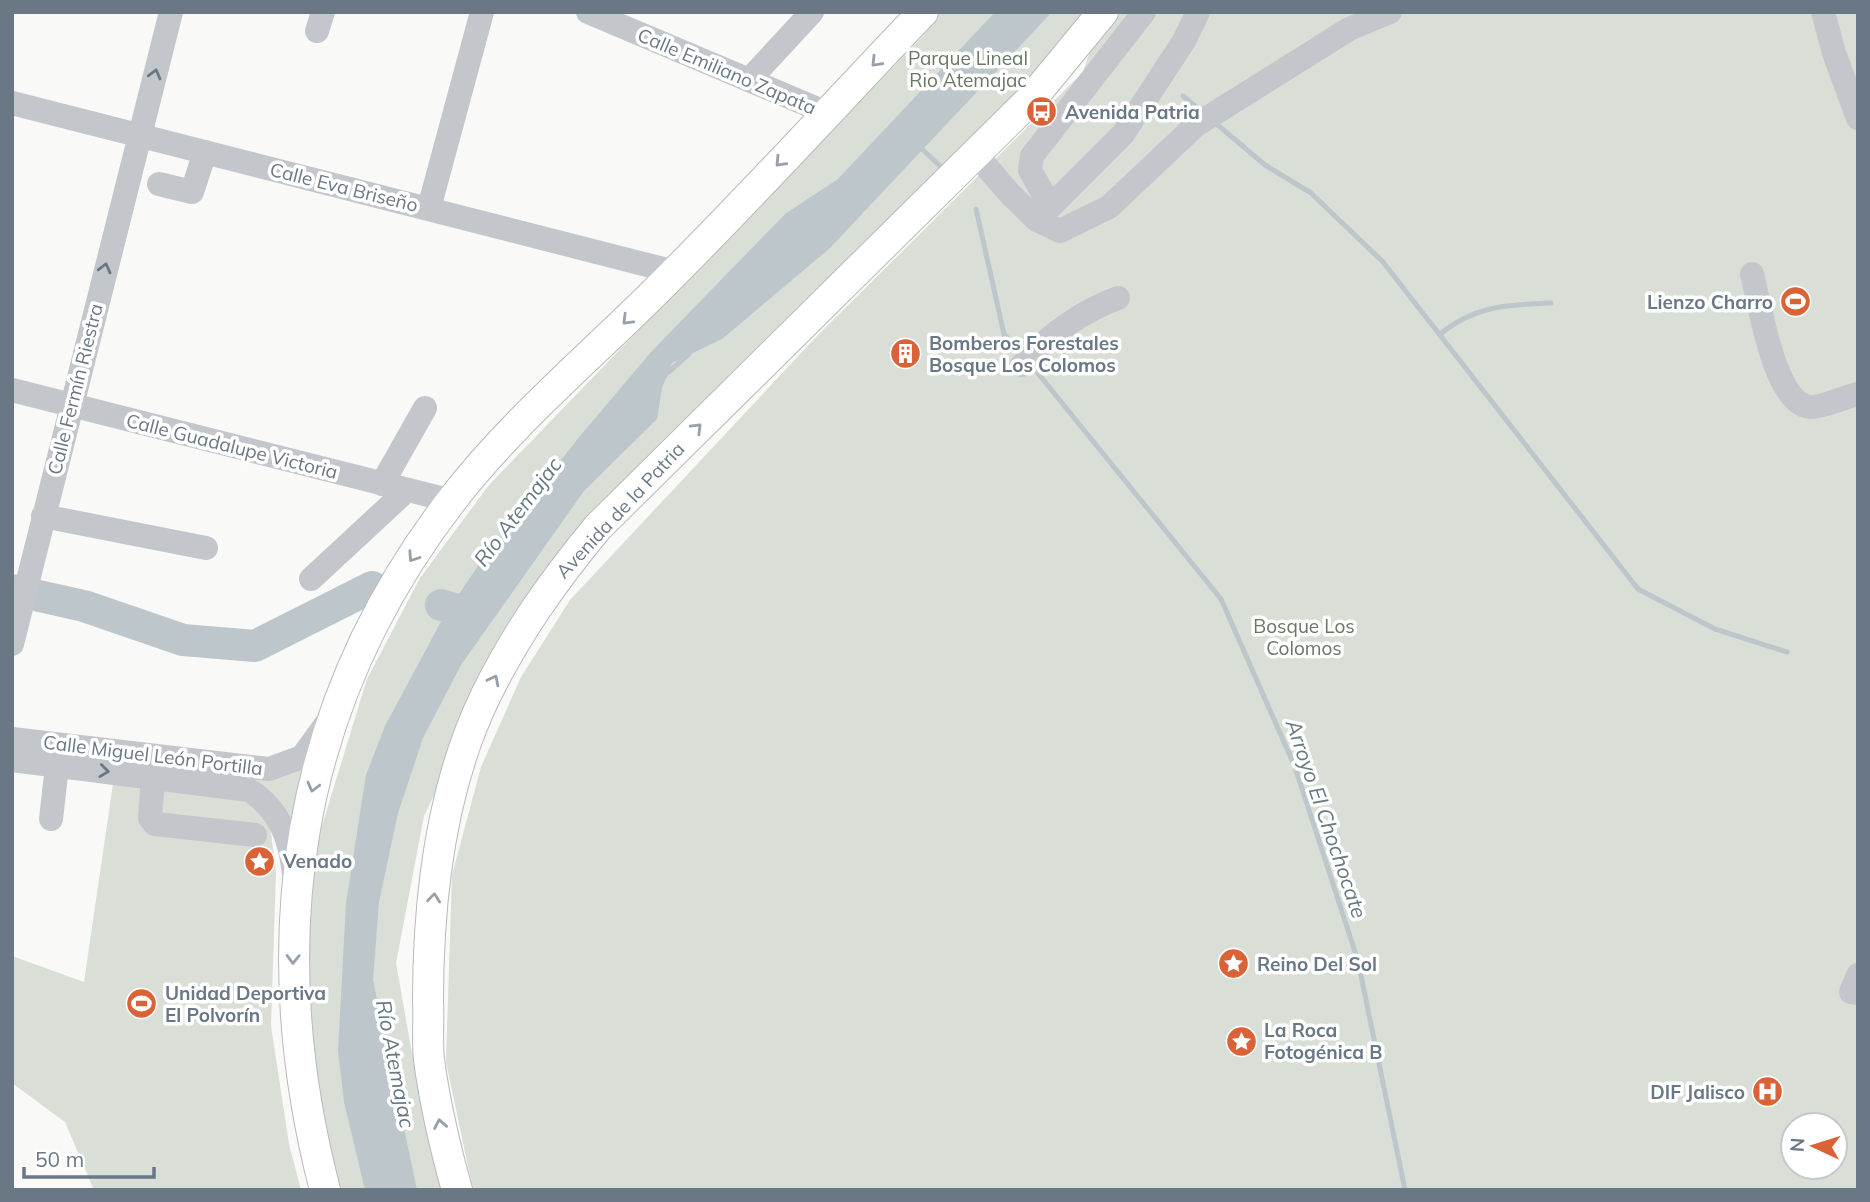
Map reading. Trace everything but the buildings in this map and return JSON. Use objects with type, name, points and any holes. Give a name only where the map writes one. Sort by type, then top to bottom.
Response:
[{"type":"main road","points":[[325,1190],[305,1105],[296,1039],[293,981],[295,890],[300,844],[313,787],[343,696],[366,640],[399,577],[452,501],[493,452],[675,272],[923,12]]},
{"type":"main road","name":"Avenida de la Patria","points":[[457,1190],[441,1132],[429,1057],[428,951],[441,835],[485,698],[550,585],[598,527],[1041,88],[1103,12]]},
{"type":"street","name":"Calle Fermín Riestra","points":[[12,644],[22,604],[21,569],[43,516],[138,135],[172,12]]},
{"type":"street","points":[[429,208],[482,12]]},
{"type":"street","name":"Calle Emiliano Zapata","points":[[588,12],[827,113]]},
{"type":"street","points":[[749,80],[812,12]]},
{"type":"street","points":[[1044,213],[1031,170],[1032,156],[1144,12]]},
{"type":"street","points":[[1044,213],[1123,134],[1184,41],[1198,12]]},
{"type":"street","points":[[975,153],[1010,194],[1044,213],[1060,231],[1109,207],[1195,125],[1349,29],[1390,12]]},
{"type":"street","points":[[1823,12],[1834,53],[1858,118]]},
{"type":"street","name":"Calle Eva Briseño","points":[[12,103],[675,272]]},
{"type":"street","points":[[159,184],[199,193],[205,152]]},
{"type":"street","points":[[1752,274],[1779,378],[1791,399],[1810,407],[1858,394]]},
{"type":"street","points":[[1022,365],[1040,345],[1089,309],[1118,298]]},
{"type":"street","name":"Calle Guadalupe Victoria","points":[[12,390],[452,501]]},
{"type":"street","points":[[382,484],[425,408]]},
{"type":"street","points":[[312,579],[407,490]]},
{"type":"street","points":[[43,516],[206,548]]},
{"type":"street","name":"Calle Miguel León Portilla","points":[[12,760],[153,777],[228,775],[269,769],[302,757],[314,744],[343,696]]},
{"type":"street","name":"Calle Miguel León Portilla","points":[[12,739],[228,775],[266,800],[277,815],[291,853],[295,890]]},
{"type":"street","points":[[51,819],[57,766]]},
{"type":"street","points":[[153,777],[150,818],[155,824],[256,835]]},
{"type":"street","points":[[1858,975],[1851,992],[1858,993]]},
{"type":"green space","name":"Parque Lineal Rio Atemajac","points":[[941,12],[1093,12],[514,629],[424,816],[396,963],[411,1048],[447,1190],[332,1190],[311,1100],[306,878],[367,679],[420,578],[489,485],[923,36]]},
{"type":"green space","name":"Bosque Los Colomos","points":[[1116,12],[1858,12],[1858,1190],[473,1190],[446,1062],[452,875],[481,767],[521,677],[570,600],[817,336],[1083,72],[1092,45]]},
{"type":"green space","points":[[306,762],[291,823],[239,776]]},
{"type":"green space","name":"Unidad Deportiva El Polvorín","points":[[113,784],[248,795],[269,818],[276,871],[271,1026],[289,1144],[301,1190],[94,1190],[65,1122],[12,1083],[12,956],[84,982]]},
{"type":"shaded area","points":[[995,12],[1052,12],[829,249],[722,339],[672,363],[662,388],[657,419],[584,491],[461,665],[423,738],[398,813],[379,902],[373,980],[417,1190],[365,1190],[344,1102],[338,1051],[346,903],[366,775],[385,726],[444,616],[482,560],[580,436],[652,351],[785,214],[838,179]]},
{"type":"waterway","points":[[1183,96],[1203,113]]},
{"type":"waterway","points":[[1213,121],[1265,165],[1311,193],[1383,262],[1638,589],[1715,629],[1787,652]]},
{"type":"waterway","points":[[919,146],[942,168]]},
{"type":"waterway","name":"Arroyo El Chochocate","points":[[976,209],[1004,334],[1023,356]]},
{"type":"waterway","points":[[1440,334],[1466,317],[1492,308],[1551,303]]},
{"type":"waterway","name":"Río Atemajac","points":[[665,375],[689,354]]},
{"type":"waterway","name":"Arroyo El Chochocate","points":[[1032,366],[1221,599],[1295,767],[1358,961],[1405,1190]]},
{"type":"waterway","points":[[12,590],[84,606],[183,640],[255,646],[372,587]]},
{"type":"waterway","points":[[441,605],[465,612]]},
{"type":"place","name":"Avenida Patria","points":[[1042,112]]},
{"type":"place","name":"Lienzo Charro","points":[[1796,302]]},
{"type":"place","name":"Bomberos Forestales Bosque Los Colomos","points":[[906,354]]},
{"type":"place","name":"Venado","points":[[260,861]]},
{"type":"place","name":"Reino Del Sol","points":[[1234,964]]},
{"type":"place","name":"Unidad Deportiva El Polvorín","points":[[142,1004]]},
{"type":"place","name":"La Roca Fotogénica B","points":[[1241,1041]]},
{"type":"place","name":"DIF Jalisco","points":[[1768,1092]]}]
